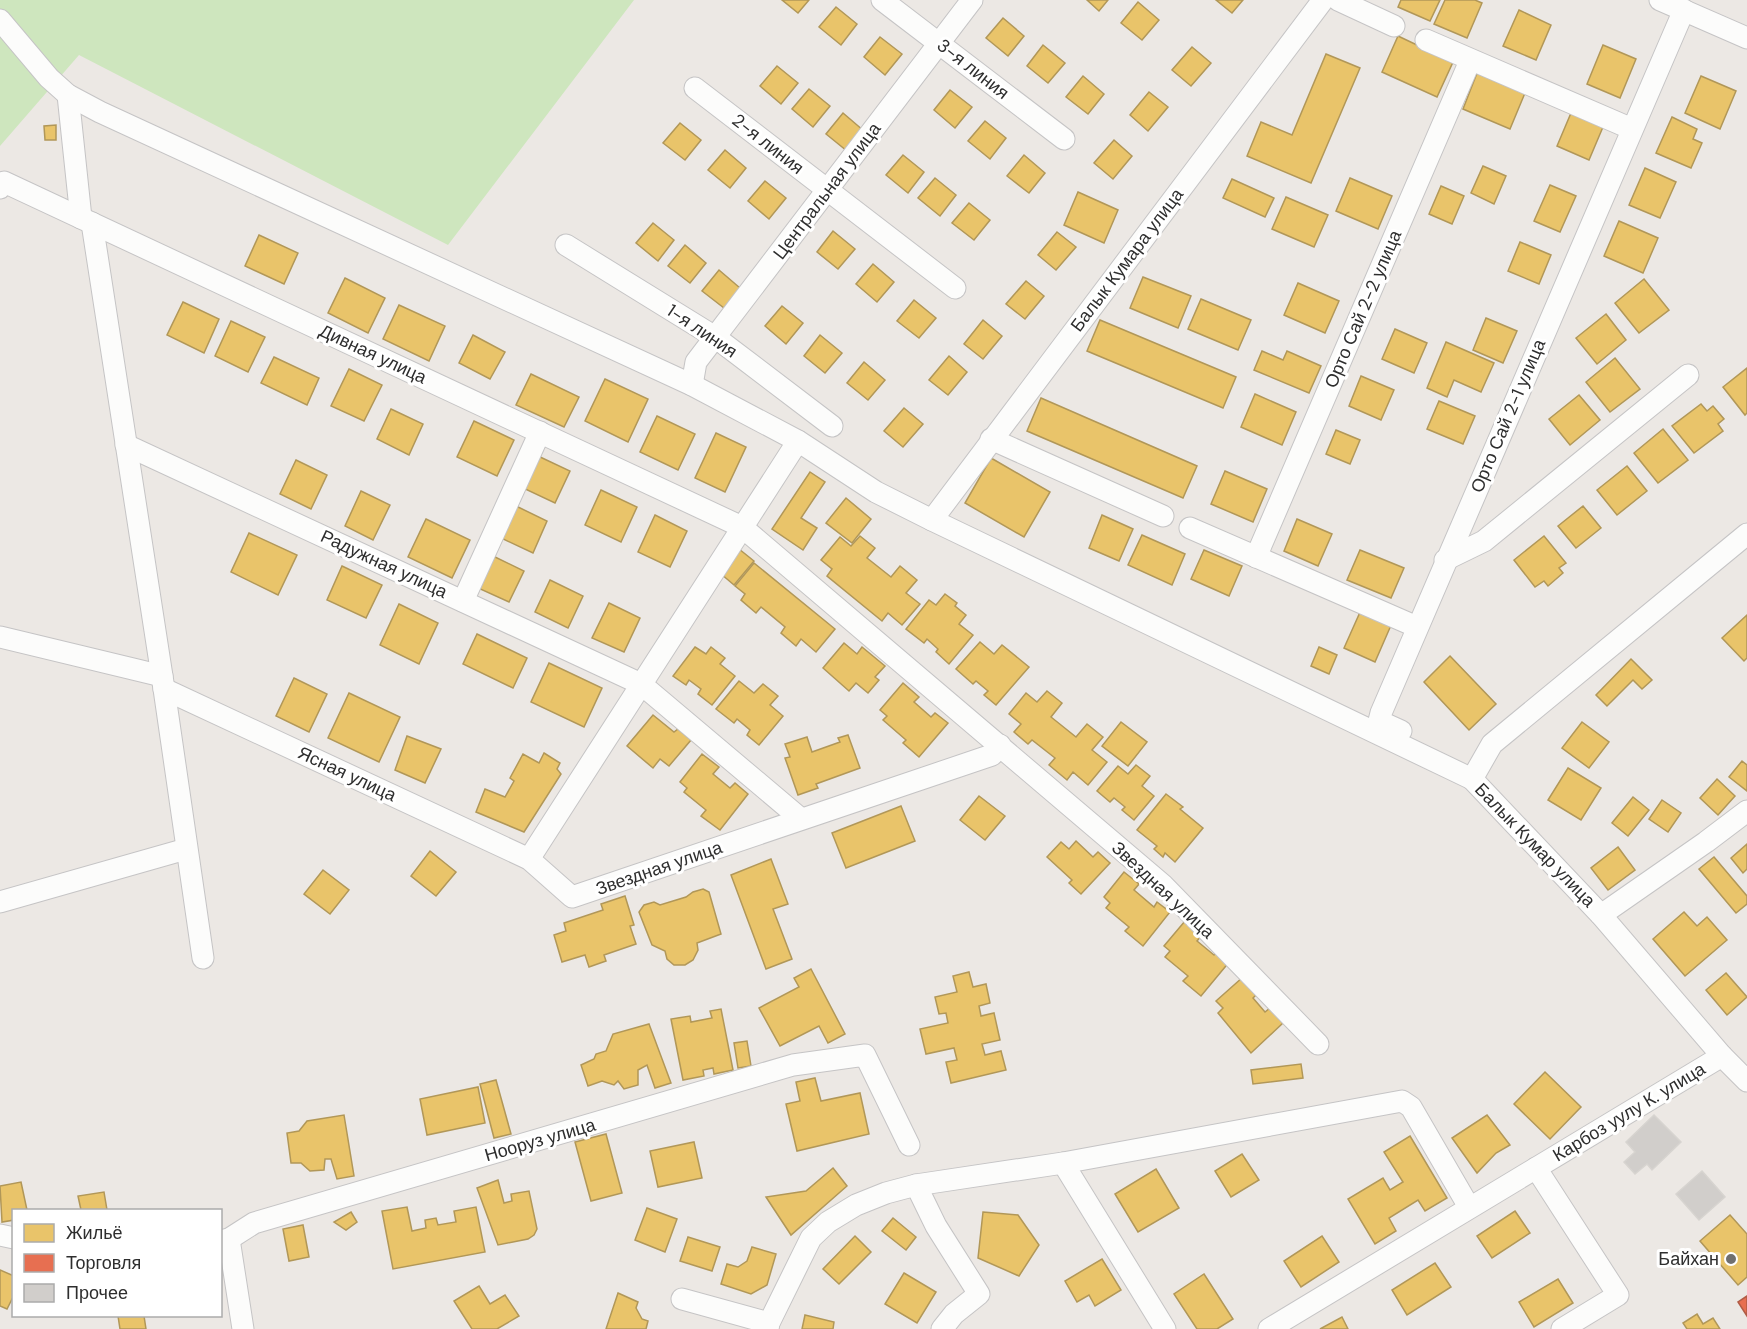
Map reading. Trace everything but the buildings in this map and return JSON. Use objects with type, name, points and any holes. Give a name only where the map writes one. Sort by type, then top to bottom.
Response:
[{"type":"street","name":"3-я линия","points":[[882,0],[1064,139]]},
{"type":"street","name":"Центральная улица","points":[[692,385],[696,363],[972,0]]},
{"type":"street","name":"Балык Кумара улица","points":[[932,520],[1323,0]]},
{"type":"street","points":[[1338,0],[1394,26]]},
{"type":"street","points":[[1659,0],[1747,38]]},
{"type":"street","name":"Орто Сай 2-1 улица","points":[[1475,773],[1379,720],[1445,560],[1684,10]]},
{"type":"street","points":[[0,20],[49,78],[68,96],[692,385],[798,441],[876,492],[932,520],[1475,773]]},
{"type":"street","points":[[1426,40],[1470,61],[1632,129]]},
{"type":"street","name":"Орто Сай 2-2 улица","points":[[1256,557],[1470,61]]},
{"type":"street","name":"2-я линия","points":[[694,88],[955,288]]},
{"type":"street","points":[[68,96],[126,445],[203,958]]},
{"type":"street","name":"Дивная улица","points":[[2,185],[87,220],[742,527]]},
{"type":"street","name":"1-я линия","points":[[566,245],[715,337],[832,426]]},
{"type":"street","points":[[1445,560],[1484,541],[1689,375]]},
{"type":"street","points":[[463,600],[540,432]]},
{"type":"street","points":[[991,439],[1163,516]]},
{"type":"street","points":[[529,859],[798,441]]},
{"type":"street","name":"Радужная улица","points":[[126,445],[641,684]]},
{"type":"street","name":"Звездная улица","points":[[742,527],[1163,885],[1318,1044]]},
{"type":"street","points":[[1190,528],[1417,627]]},
{"type":"street","name":"Балык Кумар улица","points":[[1747,534],[1492,744],[1475,773],[1747,1082]]},
{"type":"street","name":"Ясная улица","points":[[0,637],[163,682],[529,859]]},
{"type":"street","points":[[641,684],[801,819]]},
{"type":"street","name":"Звездная улица","points":[[529,859],[572,897],[992,755],[1000,745]]},
{"type":"street","points":[[1601,915],[1747,811]]},
{"type":"street","points":[[0,902],[186,849]]},
{"type":"street","name":"Нооруз улица","points":[[225,1240],[254,1223],[793,1065],[865,1055],[909,1145]]},
{"type":"street","name":"Карбоз уулу К. улица","points":[[1269,1329],[1722,1056]]},
{"type":"street","points":[[682,1299],[768,1326],[803,1252],[819,1230],[856,1205],[886,1193],[916,1185],[1063,1163],[1402,1101],[1411,1107],[1469,1207]]},
{"type":"street","points":[[1063,1163],[1166,1329]]},
{"type":"street","points":[[1536,1168],[1618,1294],[1562,1329]]},
{"type":"street","points":[[916,1185],[936,1226],[979,1294],[954,1314],[942,1329]]},
{"type":"street","points":[[225,1240],[243,1329]]},
{"type":"green space","points":[[0,0],[634,0],[448,245],[79,55],[0,146]]},
{"type":"place","name":"Байхан","points":[[1731,1259]]}]
